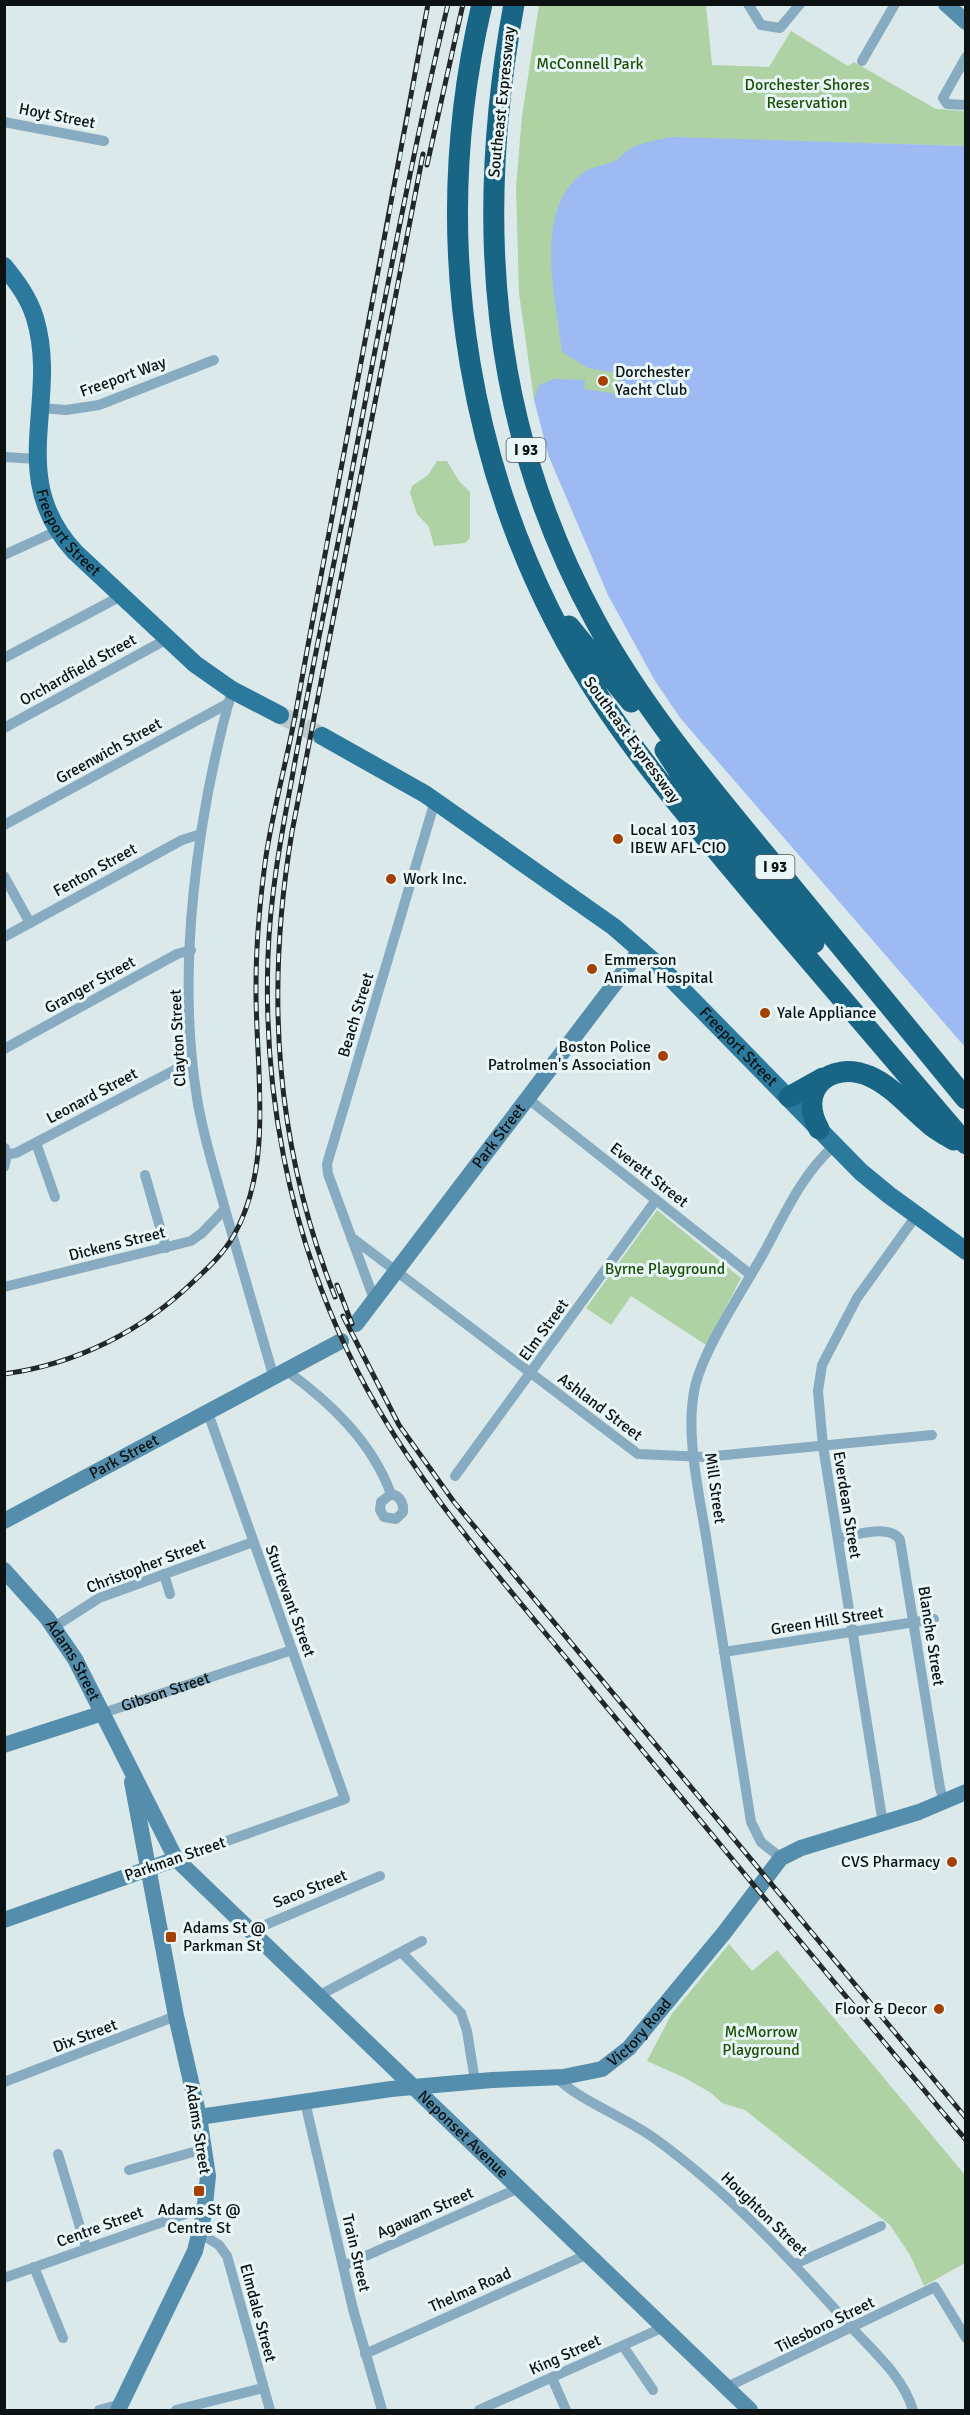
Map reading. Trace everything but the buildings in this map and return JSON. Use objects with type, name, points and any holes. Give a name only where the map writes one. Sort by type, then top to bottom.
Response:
[{"type":"highway","name":"Southeast Expressway","points":[[482,4],[467,73],[459,142],[457,231],[459,283],[471,370],[486,438],[509,515],[539,588],[599,697],[646,764],[966,1146]]},
{"type":"highway","name":"Southeast Expressway","points":[[514,4],[499,94],[494,160],[492,241],[501,332],[513,401],[531,466],[560,548],[598,625],[632,683],[667,733],[966,1099]]},
{"type":"highway","name":"I 93","points":[[539,588],[646,721],[710,808],[966,1115]]},
{"type":"highway","name":"I 93","points":[[598,625],[646,721],[702,807],[966,1130]]},
{"type":"highway","points":[[789,1097],[825,1077],[846,1072],[872,1078],[895,1092],[928,1124],[966,1146]]},
{"type":"highway","points":[[819,1129],[813,1118],[812,1103],[815,1090],[825,1077]]},
{"type":"main road","points":[[946,4],[966,22]]},
{"type":"main road","name":"Freeport Street","points":[[4,266],[24,292],[36,323],[41,365],[37,459],[41,493],[59,530],[71,547],[121,596],[230,697],[280,716]]},
{"type":"main road","name":"Freeport Street","points":[[322,736],[435,801],[587,906],[641,949],[789,1097],[834,1146],[878,1186],[966,1251]]},
{"type":"main road","name":"Park Street","points":[[356,1324],[641,949]]},
{"type":"main road","name":"Park Street","points":[[4,1521],[341,1341]]},
{"type":"main road","name":"Adams Street","points":[[4,1569],[54,1627],[75,1659],[176,1859]]},
{"type":"main road","name":"Gibson Street","points":[[4,1745],[103,1713]]},
{"type":"main road","name":"Adams Street","points":[[119,2407],[176,2294],[201,2234],[208,2176],[199,2117],[176,2016],[127,1760]]},
{"type":"main road","name":"Victory Road","points":[[199,2117],[413,2086],[557,2078],[594,2072],[612,2064],[622,2055],[724,1933],[781,1858],[801,1848],[883,1824],[966,1792]]},
{"type":"main road","name":"Adams Street","points":[[149,1868],[158,1850],[159,1826]]},
{"type":"main road","name":"Parkman Street","points":[[4,1920],[176,1859]]},
{"type":"main road","name":"Neponset Avenue","points":[[176,1859],[750,2410]]},
{"type":"street","points":[[748,4],[761,25],[774,28],[785,24],[800,4]]},
{"type":"street","points":[[862,62],[895,4]]},
{"type":"street","points":[[966,57],[943,97],[946,104],[966,105]]},
{"type":"street","name":"Hoyt Street","points":[[4,122],[104,141]]},
{"type":"street","name":"Freeport Way","points":[[40,408],[66,410],[99,405],[214,360]]},
{"type":"street","points":[[4,457],[37,459]]},
{"type":"street","points":[[4,555],[59,530]]},
{"type":"street","points":[[4,658],[121,596]]},
{"type":"street","name":"Orchardfield Street","points":[[4,728],[167,639]]},
{"type":"street","name":"Greenwich Street","points":[[4,825],[230,697]]},
{"type":"street","name":"Clayton Street","points":[[230,697],[212,770],[201,834],[191,950],[192,1060],[202,1123],[225,1209],[280,1375]]},
{"type":"street","name":"Beach Street","points":[[374,1299],[328,1174],[327,1164],[435,801]]},
{"type":"street","name":"Fenton Street","points":[[4,937],[182,840],[201,834]]},
{"type":"street","points":[[4,876],[30,923]]},
{"type":"street","name":"Granger Street","points":[[4,1048],[177,954],[191,950]]},
{"type":"street","name":"Leonard Street","points":[[5,1153],[36,1143],[192,1060]]},
{"type":"street","name":"Everett Street","points":[[527,1098],[751,1275]]},
{"type":"street","points":[[36,1143],[55,1197]]},
{"type":"street","name":"Mill Street","points":[[781,1858],[761,1842],[752,1826],[695,1457],[692,1413],[696,1383],[751,1275],[807,1173],[834,1146]]},
{"type":"street","points":[[4,1167],[5,1153]]},
{"type":"street","points":[[145,1175],[166,1248]]},
{"type":"street","name":"Elm Street","points":[[455,1476],[656,1200]]},
{"type":"street","name":"Dickens Street","points":[[4,1287],[166,1248],[197,1238],[225,1209]]},
{"type":"street","name":"Everdean Street","points":[[883,1824],[823,1446],[818,1391],[822,1365],[857,1298],[916,1216]]},
{"type":"street","points":[[351,1237],[396,1270]]},
{"type":"street","name":"Ashland Street","points":[[396,1270],[634,1453],[646,1456],[695,1457],[932,1435]]},
{"type":"street","points":[[280,1375],[316,1392],[344,1420],[381,1470],[391,1494]]},
{"type":"street","name":"Sturtevant Street","points":[[208,1413],[345,1799]]},
{"type":"street","name":"Blanche Street","points":[[838,1538],[884,1531],[897,1535],[901,1543],[944,1802]]},
{"type":"street","name":"Christopher Street","points":[[54,1627],[99,1598],[253,1542]]},
{"type":"street","points":[[164,1574],[170,1594]]},
{"type":"street","name":"Green Hill Street","points":[[724,1652],[934,1619]]},
{"type":"street","name":"Gibson Street","points":[[103,1713],[292,1650]]},
{"type":"street","name":"Parkman Street","points":[[176,1859],[345,1799]]},
{"type":"street","name":"Saco Street","points":[[251,1931],[380,1876]]},
{"type":"street","points":[[318,1996],[403,1954],[423,1941]]},
{"type":"street","points":[[403,1954],[461,2013],[467,2031],[475,2081]]},
{"type":"street","name":"Dix Street","points":[[4,2082],[176,2016]]},
{"type":"street","name":"Houghton Street","points":[[557,2078],[573,2091],[638,2127],[685,2161],[740,2208],[795,2264],[904,2385],[914,2410]]},
{"type":"street","name":"Train Street","points":[[305,2102],[343,2266],[382,2410]]},
{"type":"street","points":[[129,2169],[204,2149]]},
{"type":"street","points":[[58,2154],[64,2184],[86,2247]]},
{"type":"street","name":"Agawam Street","points":[[343,2266],[519,2188]]},
{"type":"street","name":"Centre Street","points":[[4,2278],[86,2247],[205,2207]]},
{"type":"street","points":[[795,2264],[881,2226]]},
{"type":"street","name":"Elmdale Street","points":[[201,2234],[219,2245],[227,2256],[270,2410]]},
{"type":"street","name":"Thelma Road","points":[[365,2354],[588,2254]]},
{"type":"street","points":[[34,2267],[63,2338]]},
{"type":"street","name":"Tilesboro Street","points":[[727,2388],[853,2329],[935,2287],[966,2338]]},
{"type":"street","name":"King Street","points":[[479,2410],[664,2327]]},
{"type":"street","points":[[623,2346],[653,2390]]},
{"type":"street","points":[[552,2378],[566,2410]]},
{"type":"street","points":[[176,2410],[263,2388]]},
{"type":"street","points":[[99,2410],[119,2407]]},
{"type":"green space","points":[[539,5],[706,5],[712,65],[769,67],[791,31],[848,66],[854,62],[936,109],[965,111],[965,146],[723,139],[630,394],[534,400],[519,293],[516,187],[522,116]]},
{"type":"green space","points":[[437,461],[447,461],[459,481],[470,492],[470,538],[465,543],[434,546],[429,527],[417,514],[410,493],[412,486],[428,475]]},
{"type":"green space","name":"Byrne Playground","points":[[657,1210],[741,1278],[706,1345],[631,1296],[611,1325],[586,1308]]},
{"type":"green space","name":"McMorrow Playground","points":[[729,1944],[752,1971],[777,1950],[965,2175],[965,2263],[924,2286],[910,2255],[890,2225],[745,2110],[722,2103],[711,2093],[685,2078],[647,2061],[671,2015]]},
{"type":"water","points":[[671,137],[965,146],[965,1047],[681,719],[655,681],[608,595],[549,457],[534,400],[539,385],[554,379],[585,380],[584,389],[616,394],[620,374],[588,368],[562,352],[551,256],[552,232],[557,209],[567,189],[586,171],[613,162],[636,146]]},
{"type":"tunnel","points":[[280,715],[322,736]]},
{"type":"railway","points":[[4,1374],[31,1369],[82,1353],[130,1330],[153,1315],[174,1299],[221,1254],[234,1235],[247,1207],[255,1177],[259,1145],[256,970],[266,856],[297,706],[428,4]]},
{"type":"railway","points":[[448,4],[394,256],[304,710],[274,889],[268,956],[270,1058],[284,1158],[295,1207],[309,1256],[347,1350],[372,1398],[430,1488],[496,1574],[966,2140]]},
{"type":"railway","points":[[427,165],[463,4]]},
{"type":"railway","points":[[335,1297],[315,1240],[299,1183],[288,1125],[281,1068],[278,1009],[279,951],[292,832],[423,154]]},
{"type":"railway","points":[[337,1285],[352,1324]]},
{"type":"railway","points":[[343,1316],[399,1425],[454,1502],[966,2118]]},
{"type":"place","name":"Dorchester Yacht Club","points":[[603,381]]},
{"type":"place","name":"Local 103 IBEW AFL-CIO","points":[[618,839]]},
{"type":"place","name":"Work Inc.","points":[[391,879]]},
{"type":"place","name":"Emmerson Animal Hospital","points":[[592,969]]},
{"type":"place","name":"Yale Appliance","points":[[765,1013]]},
{"type":"place","name":"Boston Police Patrolmen's Association","points":[[663,1056]]},
{"type":"place","name":"CVS Pharmacy","points":[[952,1862]]},
{"type":"place","name":"Adams St @ Parkman St","points":[[171,1937]]},
{"type":"place","name":"Floor & Decor","points":[[939,2009]]},
{"type":"place","name":"Adams St @ Centre St","points":[[199,2191]]},
{"type":"park label","name":"McConnell Park","points":[[590,64]]},
{"type":"park label","name":"Dorchester Shores Reservation","points":[[807,94]]}]
